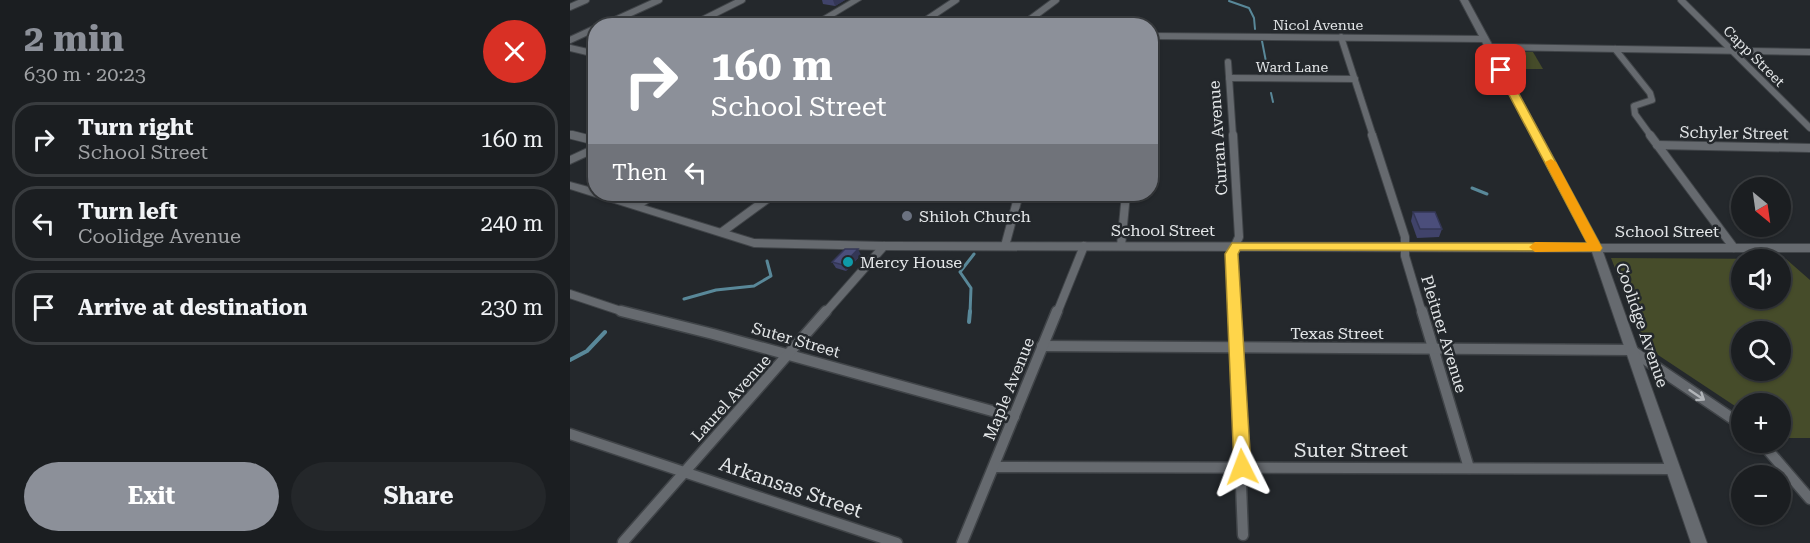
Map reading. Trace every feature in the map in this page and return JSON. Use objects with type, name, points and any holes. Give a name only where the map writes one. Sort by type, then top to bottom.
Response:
[{"type":"main road","points":[[825,18],[857,0]]},
{"type":"main road","points":[[570,161],[588,151]]},
{"type":"street","points":[[570,7],[586,0]]},
{"type":"street","points":[[620,18],[659,0]]},
{"type":"street","points":[[706,18],[742,0]]},
{"type":"street","points":[[929,18],[956,0]]},
{"type":"street","points":[[1032,18],[1056,0]]},
{"type":"street","name":"Coolidge Avenue","points":[[1464,0],[1596,248],[1699,543]]},
{"type":"street","name":"Capp Street","points":[[1681,0],[1810,128]]},
{"type":"street","points":[[570,40],[588,32]]},
{"type":"street","name":"Nicol Avenue","points":[[1158,36],[1341,37],[1615,49],[1810,52]]},
{"type":"street","name":"Pleitner Avenue","points":[[1341,37],[1405,237],[1405,256],[1469,468]]},
{"type":"street","points":[[570,48],[588,52]]},
{"type":"street","points":[[1615,49],[1650,93],[1652,99],[1634,106],[1635,114],[1734,248]]},
{"type":"street","name":"Curran Avenue","points":[[1228,62],[1239,237],[1231,254],[1242,467],[1243,534]]},
{"type":"street","name":"Ward Lane","points":[[1229,78],[1355,79]]},
{"type":"street","points":[[570,134],[588,139]]},
{"type":"street","name":"Schyler Street","points":[[1658,145],[1810,148]]},
{"type":"street","name":"School Street","points":[[570,186],[588,191]]},
{"type":"street","name":"School Street","points":[[623,201],[754,243],[884,246],[1810,248]]},
{"type":"street","points":[[637,205],[644,201]]},
{"type":"street","points":[[722,232],[764,201]]},
{"type":"street","points":[[1005,246],[1017,201]]},
{"type":"street","points":[[1120,246],[1125,201]]},
{"type":"street","name":"Laurel Avenue","points":[[623,542],[884,246]]},
{"type":"street","name":"Maple Avenue","points":[[962,543],[1084,246]]},
{"type":"street","name":"Suter Street","points":[[570,294],[604,308],[704,331],[1014,417]]},
{"type":"street","name":"Texas Street","points":[[1042,346],[1631,350]]},
{"type":"street","points":[[1631,350],[1731,418]]},
{"type":"street","name":"Arkansas Street","points":[[570,434],[897,543]]},
{"type":"street","points":[[1770,453],[1810,499]]},
{"type":"street","name":"Suter Street","points":[[994,467],[1672,469]]},
{"type":"green space","points":[[1500,52],[1533,52],[1543,69],[1510,69]]},
{"type":"green space","points":[[1611,258],[1731,259],[1731,309],[1791,309],[1791,263],[1810,280],[1810,438],[1791,438],[1791,393],[1731,393],[1731,403],[1646,347]]},
{"type":"building","points":[[1413,212],[1435,212],[1442,229],[1420,229]]},
{"type":"building","points":[[845,249],[858,249],[843,265],[832,262]]},
{"type":"waterway","points":[[1229,1],[1249,8],[1254,18],[1255,29]]},
{"type":"waterway","points":[[1262,41],[1268,72]]},
{"type":"waterway","points":[[1271,93],[1273,102]]},
{"type":"waterway","points":[[1472,188],[1487,194]]},
{"type":"waterway","points":[[970,313],[971,288],[960,272],[974,254]]},
{"type":"waterway","points":[[684,299],[716,290],[754,286],[771,276],[767,261]]},
{"type":"waterway","points":[[969,322],[970,311]]},
{"type":"waterway","points":[[570,360],[587,351],[605,332]]},
{"type":"slow traffic","points":[[1535,247],[1596,248],[1551,162]]},
{"type":"place","name":"Shiloh Church","points":[[907,216]]},
{"type":"place","name":"Mercy House","points":[[848,262]]},
{"type":"route","points":[[1242,467],[1231,254],[1236,246],[1596,248],[1501,70]]}]
